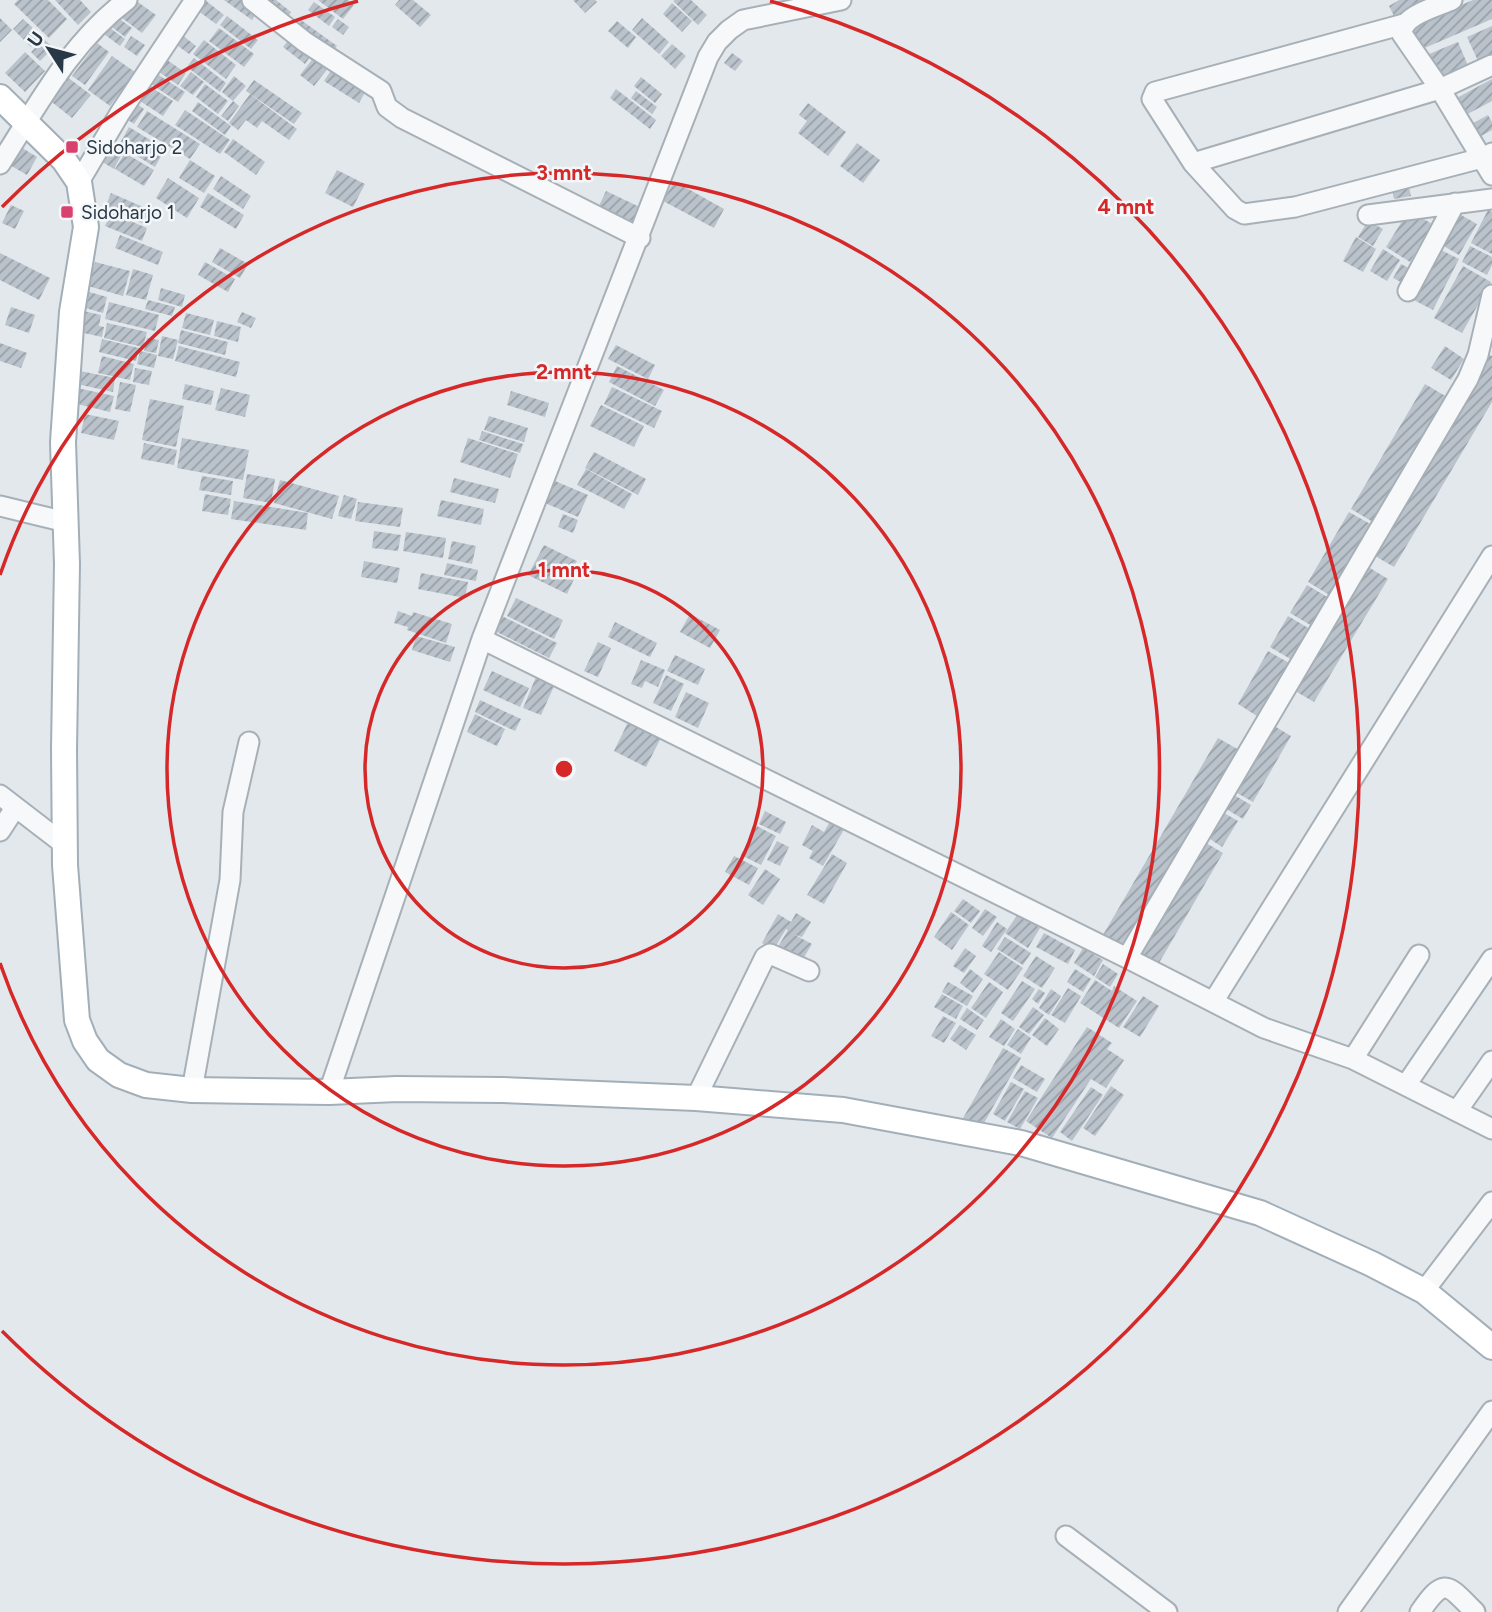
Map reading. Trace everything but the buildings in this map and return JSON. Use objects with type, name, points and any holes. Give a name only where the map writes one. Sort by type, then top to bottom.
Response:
[{"type":"main road","points":[[0,97],[64,160],[79,182],[86,228],[72,313],[63,442],[66,522],[65,845],[77,1020],[85,1041],[98,1060],[119,1075],[146,1085],[192,1090],[502,1090],[696,1098],[843,1110],[1021,1143],[1260,1213],[1373,1264],[1424,1291],[1492,1347]]},
{"type":"street","points":[[0,164],[55,76],[84,39],[127,0]]},
{"type":"street","points":[[252,0],[306,42],[382,91],[387,107],[402,118],[639,238]]},
{"type":"street","points":[[329,1092],[482,639],[708,57],[729,30],[743,20],[841,0]]},
{"type":"street","points":[[1404,24],[1402,34],[1489,162],[1295,207],[1244,214],[1235,209],[1194,163],[1152,99],[1155,92],[1404,24],[1452,0]]},
{"type":"street","points":[[79,182],[191,1]]},
{"type":"street","points":[[1194,163],[1440,89],[1492,65]]},
{"type":"street","points":[[1368,215],[1492,199]]},
{"type":"street","points":[[1408,291],[1455,203]]},
{"type":"street","points":[[1127,958],[1468,379],[1478,355],[1492,295]]},
{"type":"street","points":[[0,506],[66,522]]},
{"type":"street","points":[[1213,1002],[1492,556]]},
{"type":"street","points":[[482,639],[1264,1028],[1353,1059],[1492,1129]]},
{"type":"street","points":[[192,1090],[230,880],[233,813],[249,742]]},
{"type":"street","points":[[0,795],[65,845]]},
{"type":"street","points":[[0,831],[15,808]]},
{"type":"street","points":[[696,1098],[765,957],[770,954],[777,955],[809,971]]},
{"type":"street","points":[[1353,1059],[1419,955]]},
{"type":"street","points":[[1406,1085],[1492,959]]},
{"type":"street","points":[[1457,1111],[1492,1061]]},
{"type":"street","points":[[1424,1291],[1492,1202]]},
{"type":"street","points":[[1348,1612],[1492,1410]]},
{"type":"street","points":[[1066,1536],[1167,1612]]},
{"type":"street","points":[[1420,1612],[1436,1590],[1444,1587],[1453,1590],[1475,1612]]},
{"type":"place","name":"Sidoharjo 2","points":[[72,147]]},
{"type":"place","name":"Sidoharjo 1","points":[[67,212]]}]
